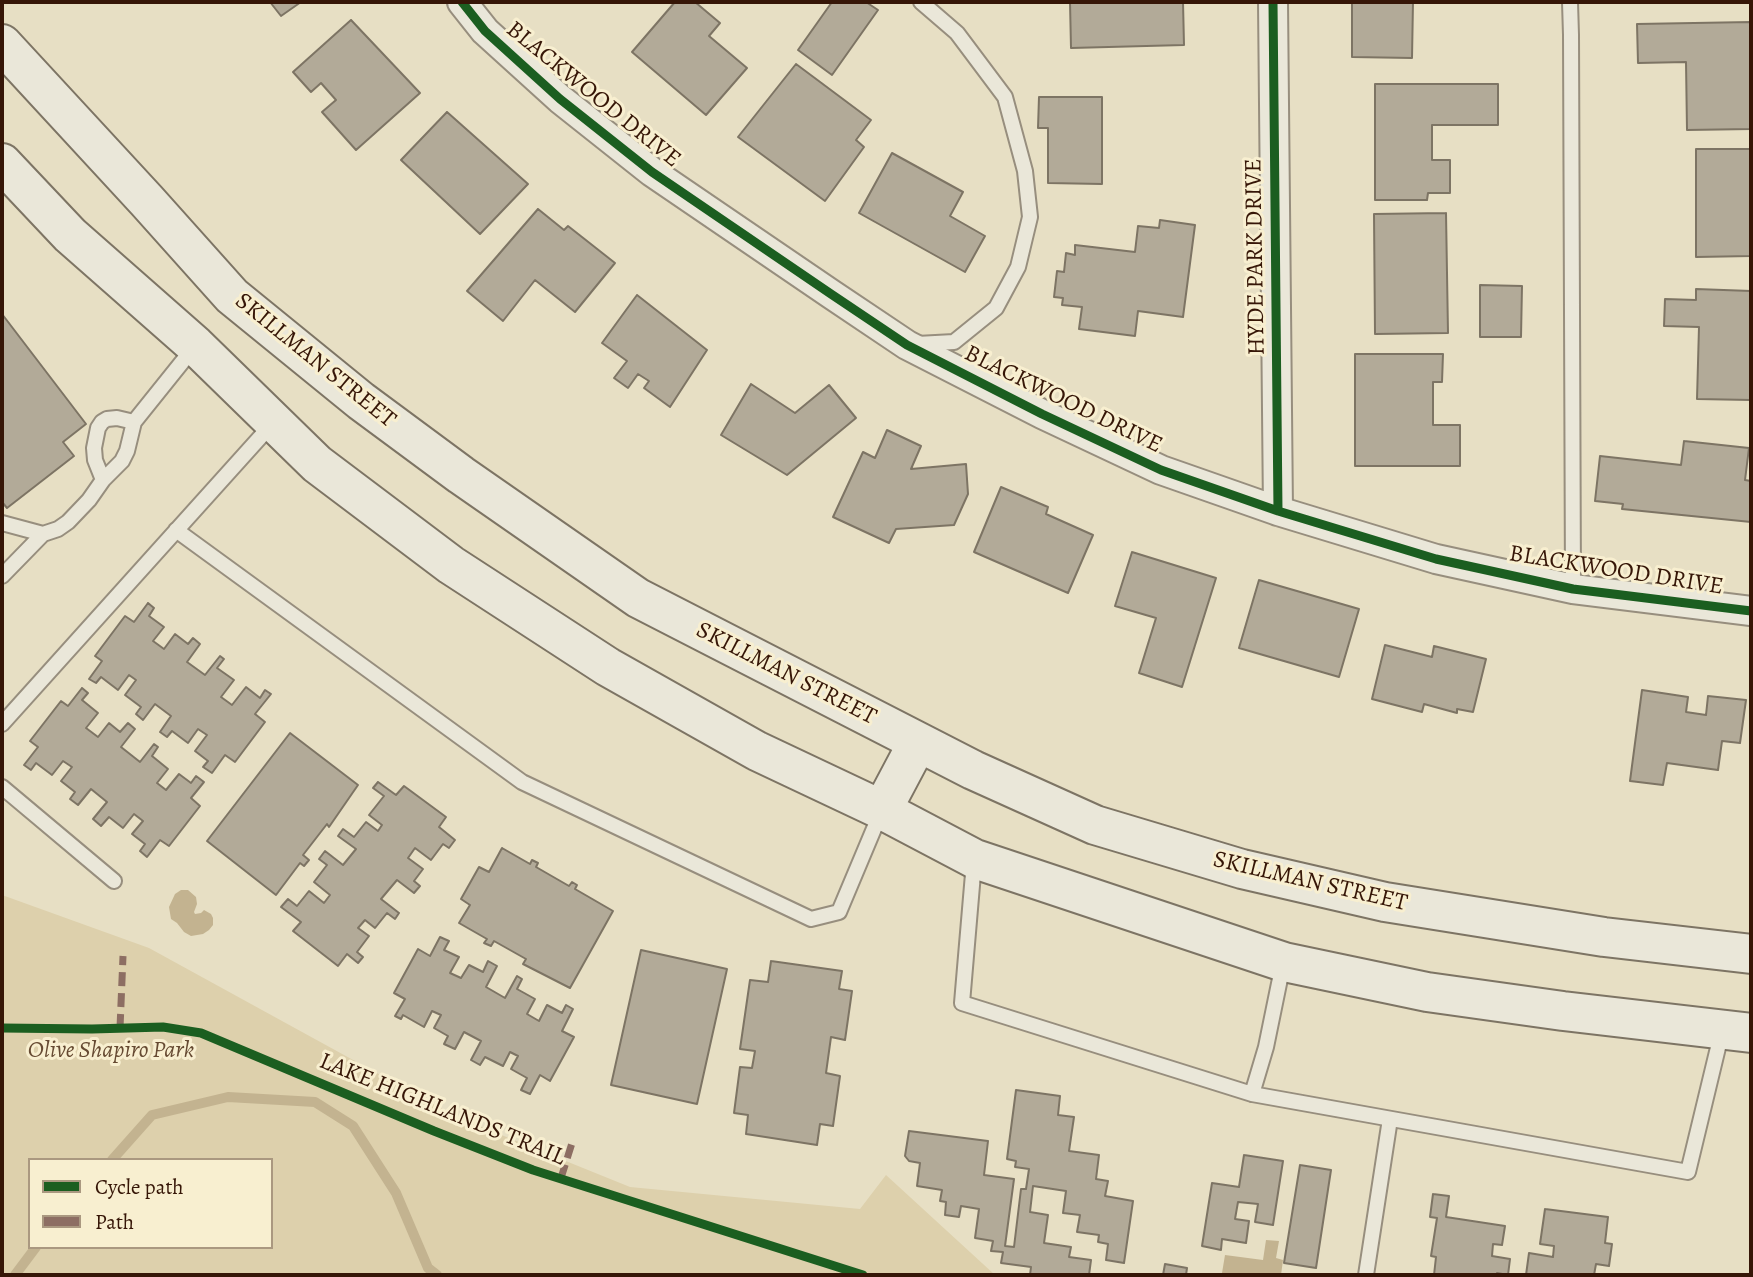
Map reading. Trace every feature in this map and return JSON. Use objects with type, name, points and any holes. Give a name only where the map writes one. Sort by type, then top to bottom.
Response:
[{"type":"main road","name":"SKILLMAN STREET","points":[[2,44],[232,296],[369,407],[461,475],[638,598],[973,770],[1095,825],[1242,869],[1384,902],[1604,937],[1751,954]]},
{"type":"main road","points":[[2,163],[70,235],[195,345],[317,464],[451,565],[607,667],[757,751],[882,810],[975,859],[1284,962],[1427,992],[1737,1031]]},
{"type":"main road","points":[[195,345],[232,296]]},
{"type":"main road","points":[[882,810],[918,742]]},
{"type":"street","name":"BLACKWOOD DRIVE","points":[[462,2],[485,31],[551,90],[652,172],[907,345],[1042,414],[1161,470],[1278,511],[1436,559],[1573,589],[1751,611]]},
{"type":"street","name":"HYDE PARK DRIVE","points":[[1273,2],[1278,511]]},
{"type":"lane","points":[[907,345],[954,342],[996,308],[1018,267],[1030,217],[1026,171],[1005,97],[957,33],[921,2]]},
{"type":"lane","points":[[1570,2],[1573,589]]},
{"type":"lane","points":[[2,576],[43,534],[68,522],[122,461],[134,422],[195,345]]},
{"type":"lane","points":[[103,480],[95,460],[94,448],[98,428],[107,419],[134,422]]},
{"type":"lane","points":[[2,724],[274,422]]},
{"type":"lane","points":[[2,523],[43,534]]},
{"type":"lane","points":[[176,530],[522,782],[810,919],[839,912],[882,810]]},
{"type":"lane","points":[[2,787],[114,881]]},
{"type":"lane","points":[[975,859],[962,1003],[1252,1094],[1688,1172],[1737,1031]]},
{"type":"lane","points":[[1252,1094],[1266,1048],[1284,962]]},
{"type":"lane","points":[[1366,1275],[1390,1119]]},
{"type":"green space","name":"Olive Shapiro Park","points":[[2,895],[149,948],[457,1117],[630,1187],[860,1209],[886,1175],[995,1275],[2,1275]]},
{"type":"shaded area","points":[[188,890],[196,897],[195,914],[204,910],[213,918],[213,925],[203,934],[191,936],[171,919],[169,907],[175,894]]},
{"type":"shaded area","points":[[1266,1240],[1279,1241],[1276,1258],[1283,1260],[1281,1275],[1222,1273],[1225,1255],[1263,1260]]},
{"type":"building","points":[[270,2],[301,2],[281,16]]},
{"type":"building","points":[[675,2],[695,2],[720,23],[709,36],[747,68],[706,115],[632,52]]},
{"type":"building","points":[[832,2],[866,2],[878,10],[832,75],[798,50]]},
{"type":"building","points":[[1070,2],[1183,2],[1184,45],[1071,48]]},
{"type":"building","points":[[1352,2],[1413,2],[1412,58],[1352,57]]},
{"type":"building","points":[[351,20],[420,93],[356,150],[322,112],[336,100],[321,83],[311,92],[293,72]]},
{"type":"building","points":[[1751,22],[1751,129],[1687,130],[1686,62],[1638,63],[1637,24]]},
{"type":"building","points":[[796,64],[871,120],[856,140],[864,147],[825,201],[738,137]]},
{"type":"building","points":[[1375,84],[1498,84],[1498,125],[1432,125],[1432,160],[1450,160],[1450,193],[1428,193],[1427,200],[1375,200]]},
{"type":"building","points":[[1039,97],[1102,97],[1102,184],[1048,183],[1048,128],[1038,128]]},
{"type":"building","points":[[447,112],[528,184],[480,234],[401,160]]},
{"type":"building","points":[[1696,149],[1751,149],[1751,256],[1696,257]]},
{"type":"building","points":[[892,153],[963,192],[950,216],[985,236],[965,272],[859,213]]},
{"type":"building","points":[[538,209],[564,230],[568,226],[615,263],[575,312],[535,280],[503,321],[467,291]]},
{"type":"building","points":[[1446,213],[1448,333],[1375,334],[1374,214]]},
{"type":"building","points":[[1160,220],[1195,225],[1183,317],[1138,311],[1135,336],[1079,329],[1082,307],[1062,305],[1063,298],[1054,297],[1057,271],[1064,272],[1066,253],[1075,255],[1075,245],[1135,252],[1138,226],[1159,228]]},
{"type":"building","points":[[1480,285],[1522,286],[1521,337],[1480,337]]},
{"type":"building","points":[[1696,289],[1751,291],[1751,400],[1697,399],[1699,327],[1664,326],[1665,299],[1696,300]]},
{"type":"building","points":[[637,295],[707,350],[670,407],[644,388],[649,381],[638,374],[628,388],[614,378],[627,361],[602,343]]},
{"type":"building","points":[[2,314],[86,424],[63,442],[74,456],[7,508],[2,502]]},
{"type":"building","points":[[1355,354],[1443,354],[1442,382],[1433,382],[1433,425],[1460,425],[1460,466],[1355,466]]},
{"type":"building","points":[[751,384],[795,413],[829,385],[856,418],[787,475],[721,435]]},
{"type":"building","points":[[887,430],[921,446],[911,469],[966,464],[968,494],[954,525],[896,529],[889,543],[833,517],[863,452],[875,458]]},
{"type":"building","points":[[1684,441],[1749,448],[1745,480],[1751,481],[1751,522],[1622,509],[1623,504],[1595,501],[1600,456],[1681,465]]},
{"type":"building","points":[[1001,487],[1048,507],[1046,514],[1093,535],[1068,593],[974,552]]},
{"type":"building","points":[[1132,552],[1216,578],[1182,687],[1139,673],[1156,618],[1115,606]]},
{"type":"building","points":[[1259,580],[1359,609],[1339,677],[1239,648]]},
{"type":"building","points":[[148,603],[154,608],[149,616],[164,627],[153,641],[164,649],[175,634],[188,644],[193,638],[200,644],[187,662],[205,675],[220,656],[224,659],[217,668],[234,680],[221,697],[232,705],[246,687],[260,698],[265,690],[271,694],[255,714],[265,722],[235,762],[225,755],[212,773],[203,767],[208,761],[195,751],[207,735],[198,729],[188,743],[172,731],[167,737],[160,732],[171,716],[155,704],[143,720],[136,714],[141,707],[125,695],[136,680],[129,675],[118,690],[101,677],[96,683],[89,679],[102,661],[95,656],[125,616],[134,622]]},
{"type":"building","points":[[1385,645],[1432,657],[1434,646],[1486,659],[1473,712],[1457,709],[1457,713],[1424,704],[1422,712],[1372,699]]},
{"type":"building","points":[[82,688],[88,693],[82,700],[98,713],[86,728],[98,737],[109,723],[120,732],[128,723],[135,729],[121,747],[140,762],[154,744],[158,747],[152,756],[168,769],[157,783],[166,790],[179,774],[191,783],[196,776],[204,782],[191,798],[200,806],[169,846],[160,840],[147,857],[140,851],[145,844],[132,834],[143,821],[134,814],[123,828],[109,817],[101,826],[93,819],[107,802],[91,789],[78,805],[70,799],[75,792],[61,781],[72,767],[63,761],[52,775],[36,763],[31,770],[24,765],[38,747],[30,741],[61,701],[68,706]]},
{"type":"building","points":[[1642,690],[1688,697],[1686,712],[1706,715],[1708,696],[1746,700],[1740,743],[1722,741],[1718,770],[1667,763],[1663,785],[1630,781]]},
{"type":"building","points":[[290,733],[358,785],[329,827],[327,824],[303,855],[309,860],[304,866],[300,863],[276,895],[207,841]]},
{"type":"building","points":[[378,782],[396,795],[404,786],[446,817],[439,827],[455,840],[449,848],[443,844],[431,860],[415,848],[408,858],[423,869],[414,881],[420,886],[414,893],[397,880],[381,899],[399,913],[395,919],[387,913],[375,928],[365,920],[358,928],[369,936],[357,952],[363,957],[358,963],[347,954],[338,966],[293,931],[301,922],[281,907],[288,899],[297,906],[309,891],[324,903],[330,895],[314,882],[327,865],[319,859],[325,851],[343,865],[356,849],[338,836],[343,829],[354,837],[366,822],[378,831],[382,825],[369,815],[384,796],[373,788]]},
{"type":"building","points":[[502,848],[530,864],[532,860],[538,863],[536,867],[569,886],[572,882],[577,885],[575,889],[613,911],[570,988],[523,964],[526,959],[494,941],[491,946],[484,943],[487,939],[459,923],[470,905],[461,899],[479,867],[489,872]]},
{"type":"building","points":[[440,937],[449,941],[444,950],[459,957],[450,973],[461,978],[469,965],[483,972],[488,961],[497,966],[486,987],[505,998],[517,976],[522,979],[517,989],[535,999],[527,1014],[539,1021],[547,1005],[562,1013],[566,1005],[573,1009],[562,1031],[574,1037],[550,1081],[540,1075],[530,1094],[521,1090],[527,1078],[511,1069],[518,1056],[510,1052],[503,1066],[485,1057],[480,1065],[471,1060],[481,1041],[464,1032],[455,1049],[444,1044],[448,1036],[434,1028],[441,1015],[432,1011],[424,1027],[403,1015],[401,1019],[395,1016],[405,999],[394,993],[418,949],[430,956]]},
{"type":"building","points":[[641,950],[727,969],[697,1104],[611,1085]]},
{"type":"building","points":[[771,961],[842,971],[839,989],[852,991],[845,1040],[831,1037],[826,1073],[840,1076],[833,1126],[820,1124],[817,1145],[746,1134],[748,1115],[734,1113],[740,1067],[752,1068],[755,1051],[740,1049],[750,980],[768,982]]},
{"type":"building","points":[[1016,1090],[1060,1096],[1058,1115],[1074,1117],[1069,1151],[1099,1155],[1096,1179],[1108,1181],[1105,1196],[1133,1201],[1124,1263],[1106,1260],[1108,1244],[1098,1242],[1099,1235],[1077,1232],[1080,1215],[1063,1213],[1066,1191],[1033,1186],[1030,1212],[1048,1215],[1044,1243],[1071,1247],[1069,1257],[1091,1260],[1089,1275],[1030,1275],[1031,1267],[1001,1263],[1003,1252],[991,1251],[993,1241],[975,1238],[979,1209],[961,1206],[959,1217],[945,1215],[946,1202],[940,1201],[942,1190],[917,1186],[920,1163],[909,1161],[905,1156],[909,1131],[988,1141],[984,1175],[1014,1179],[1005,1246],[1014,1247],[1021,1189],[1026,1189],[1029,1169],[1015,1167],[1016,1161],[1007,1159]]},
{"type":"building","points":[[1244,1155],[1283,1161],[1273,1225],[1255,1222],[1258,1204],[1238,1202],[1235,1219],[1249,1221],[1246,1243],[1222,1239],[1221,1250],[1202,1246],[1212,1183],[1239,1187]]},
{"type":"building","points":[[1300,1165],[1331,1170],[1316,1268],[1284,1263]]},
{"type":"building","points":[[1433,1194],[1449,1196],[1446,1217],[1505,1226],[1502,1245],[1493,1244],[1492,1256],[1510,1259],[1508,1275],[1434,1275],[1436,1257],[1431,1256],[1437,1218],[1430,1217]]},
{"type":"building","points":[[1545,1209],[1608,1217],[1605,1243],[1612,1244],[1609,1266],[1596,1264],[1594,1275],[1526,1275],[1529,1253],[1553,1257],[1554,1246],[1540,1244]]},
{"type":"building","points":[[1165,1264],[1187,1268],[1186,1275],[1163,1275]]},
{"type":"waterway","points":[[114,1158],[152,1115],[228,1097],[315,1102],[353,1126],[396,1193],[428,1268],[437,1275]]},
{"type":"waterway","points":[[15,1275],[34,1249]]},
{"type":"marked path","points":[[120,1028],[123,956]]},
{"type":"marked path","points":[[561,1178],[572,1143]]},
{"type":"cycle path","points":[[462,2],[485,31],[560,99],[652,172],[907,345],[1042,414],[1161,470],[1278,511],[1436,559],[1573,589],[1751,611]]},
{"type":"cycle path","points":[[1273,2],[1278,511]]},
{"type":"cycle path","name":"LAKE HIGHLANDS TRAIL","points":[[2,1028],[163,1027],[201,1033],[533,1170],[863,1275]]}]
